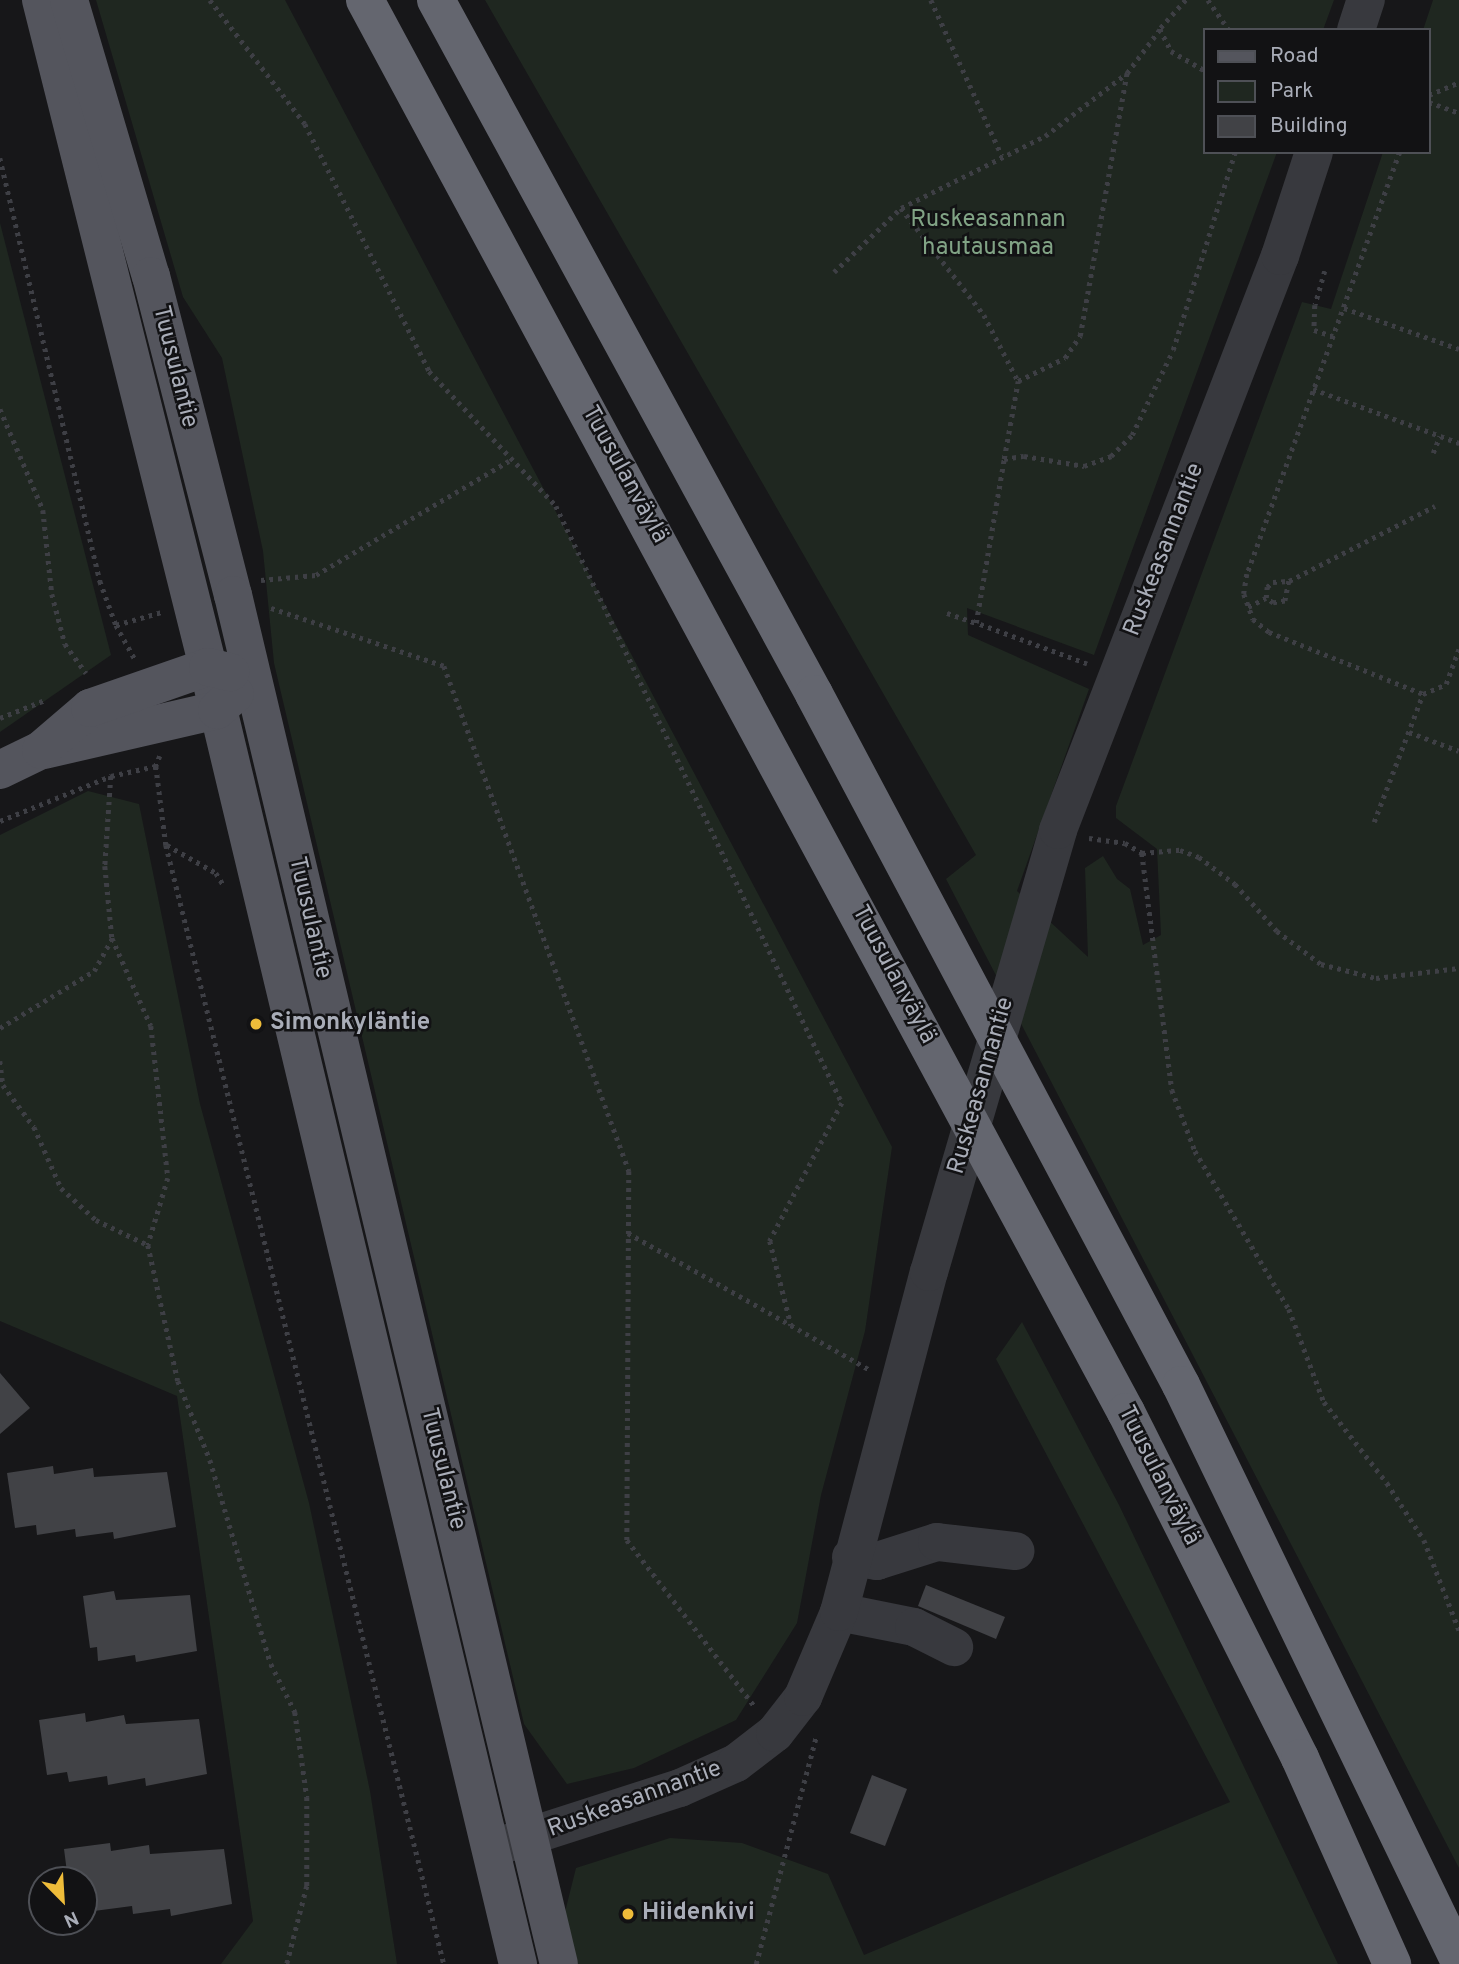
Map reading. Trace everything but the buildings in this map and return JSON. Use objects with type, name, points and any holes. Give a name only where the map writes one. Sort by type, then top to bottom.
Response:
[{"type":"highway","name":"Tuusulanväylä","points":[[365,0],[759,724],[1126,1412],[1300,1758],[1392,1964]]},
{"type":"highway","points":[[436,0],[814,694],[1175,1373],[1459,1960]]},
{"type":"main road","name":"Tuusulantie","points":[[41,0],[208,667],[518,1964]]},
{"type":"main road","name":"Tuusulantie","points":[[69,0],[151,276],[233,595],[531,1837],[559,1964]]},
{"type":"main road","points":[[41,750],[90,708],[146,686],[208,667],[253,678]]},
{"type":"main road","points":[[0,770],[41,750],[217,710],[253,678]]},
{"type":"street","points":[[1357,28],[1366,0]]},
{"type":"street","name":"Ruskeasannantie","points":[[491,1849],[680,1788],[736,1763],[775,1733],[803,1697],[839,1612],[851,1557],[929,1272],[1058,830],[1280,256],[1313,154]]},
{"type":"street","points":[[851,1557],[877,1561],[937,1542],[1015,1551]]},
{"type":"street","points":[[839,1612],[914,1627],[954,1647]]},
{"type":"path","points":[[210,0],[305,124],[429,371],[509,461],[556,506],[842,1103],[770,1241],[791,1325]]},
{"type":"path","points":[[931,0],[1002,156]]},
{"type":"path","points":[[834,272],[901,208],[1045,136],[1127,73],[1186,0]]},
{"type":"path","points":[[1208,0],[1228,28]]},
{"type":"path","points":[[1160,29],[1171,51],[1204,70]]},
{"type":"path","points":[[1018,381],[1065,358],[1080,336],[1127,73]]},
{"type":"path","points":[[1431,94],[1459,82]]},
{"type":"path","points":[[1431,103],[1459,113]]},
{"type":"path","points":[[1004,458],[1024,456],[1084,466],[1111,456],[1132,435],[1173,350],[1234,154]]},
{"type":"path","points":[[1399,154],[1247,574],[1244,594],[1258,625],[1294,645],[1423,694],[1446,684],[1459,649]]},
{"type":"path","points":[[0,158],[100,581],[116,625],[146,686]]},
{"type":"path","points":[[901,208],[984,315],[1018,381],[976,623]]},
{"type":"path","points":[[1325,271],[1315,305],[1314,330],[1333,336]]},
{"type":"path","points":[[1344,308],[1459,349]]},
{"type":"path","points":[[1313,389],[1459,443]]},
{"type":"path","points":[[0,409],[43,510],[52,594],[65,644],[90,680]]},
{"type":"path","points":[[1433,453],[1440,436]]},
{"type":"path","points":[[233,595],[257,581],[316,575],[509,461]]},
{"type":"path","points":[[1266,598],[1269,584],[1289,581],[1435,506]]},
{"type":"path","points":[[1266,598],[1273,603],[1285,601],[1289,581]]},
{"type":"path","points":[[233,595],[444,666],[629,1171],[627,1540],[775,1733]]},
{"type":"path","points":[[1248,607],[1266,598]]},
{"type":"path","points":[[947,614],[1116,675]]},
{"type":"path","points":[[1374,822],[1423,694]]},
{"type":"path","points":[[159,725],[164,748],[156,766],[166,845],[444,1964]]},
{"type":"path","points":[[1409,732],[1459,751]]},
{"type":"path","points":[[0,821],[111,776],[156,766]]},
{"type":"path","points":[[111,776],[105,866],[112,938],[151,1027],[168,1178],[148,1245],[178,1381],[210,1460],[271,1664],[295,1712],[307,1797],[307,1886],[287,1964]]},
{"type":"path","points":[[1058,830],[1125,844],[1142,853],[1180,850],[1218,869],[1277,931],[1321,964],[1376,978],[1459,968]]},
{"type":"path","points":[[166,845],[216,873],[226,890]]},
{"type":"path","points":[[1142,853],[1172,1090],[1195,1151],[1289,1309],[1324,1402],[1387,1483],[1424,1540],[1459,1630]]},
{"type":"path","points":[[0,1028],[94,971],[112,938]]},
{"type":"path","points":[[0,1061],[3,1085],[34,1127],[61,1188],[96,1220],[148,1245]]},
{"type":"path","points":[[628,1233],[898,1386]]},
{"type":"green space","points":[[96,0],[285,0],[892,1147],[865,1331],[821,1495],[797,1623],[736,1720],[634,1768],[567,1784],[524,1724],[274,663],[263,551],[222,358],[183,297]]},
{"type":"green space","name":"Ruskeasannan hautausmaa","points":[[485,0],[1334,0],[1324,28],[1204,28],[1204,154],[1276,154],[1094,655],[967,608],[968,635],[1089,689],[1017,891],[1088,957],[1085,868],[1103,856],[1117,879],[1130,889],[1143,945],[1161,935],[1157,849],[1116,818],[1116,806],[1302,302],[1331,309],[1382,154],[1431,154],[1431,28],[1424,28],[1433,0],[1459,0],[1459,1868],[946,879],[976,855]]},
{"type":"green space","points":[[0,223],[111,655],[0,732]]},
{"type":"green space","points":[[88,791],[139,804],[200,1104],[309,1503],[370,1791],[397,1964],[221,1964],[253,1921],[177,1396],[0,1321],[0,835]]},
{"type":"green space","points":[[1022,1322],[1119,1505],[1338,1964],[572,1964],[561,1928],[576,1868],[670,1838],[742,1843],[828,1874],[864,1955],[1230,1802],[996,1359]]},
{"type":"place","name":"Simonkyläntie","points":[[256,1024]]},
{"type":"place","name":"Hiidenkivi","points":[[628,1914]]}]
